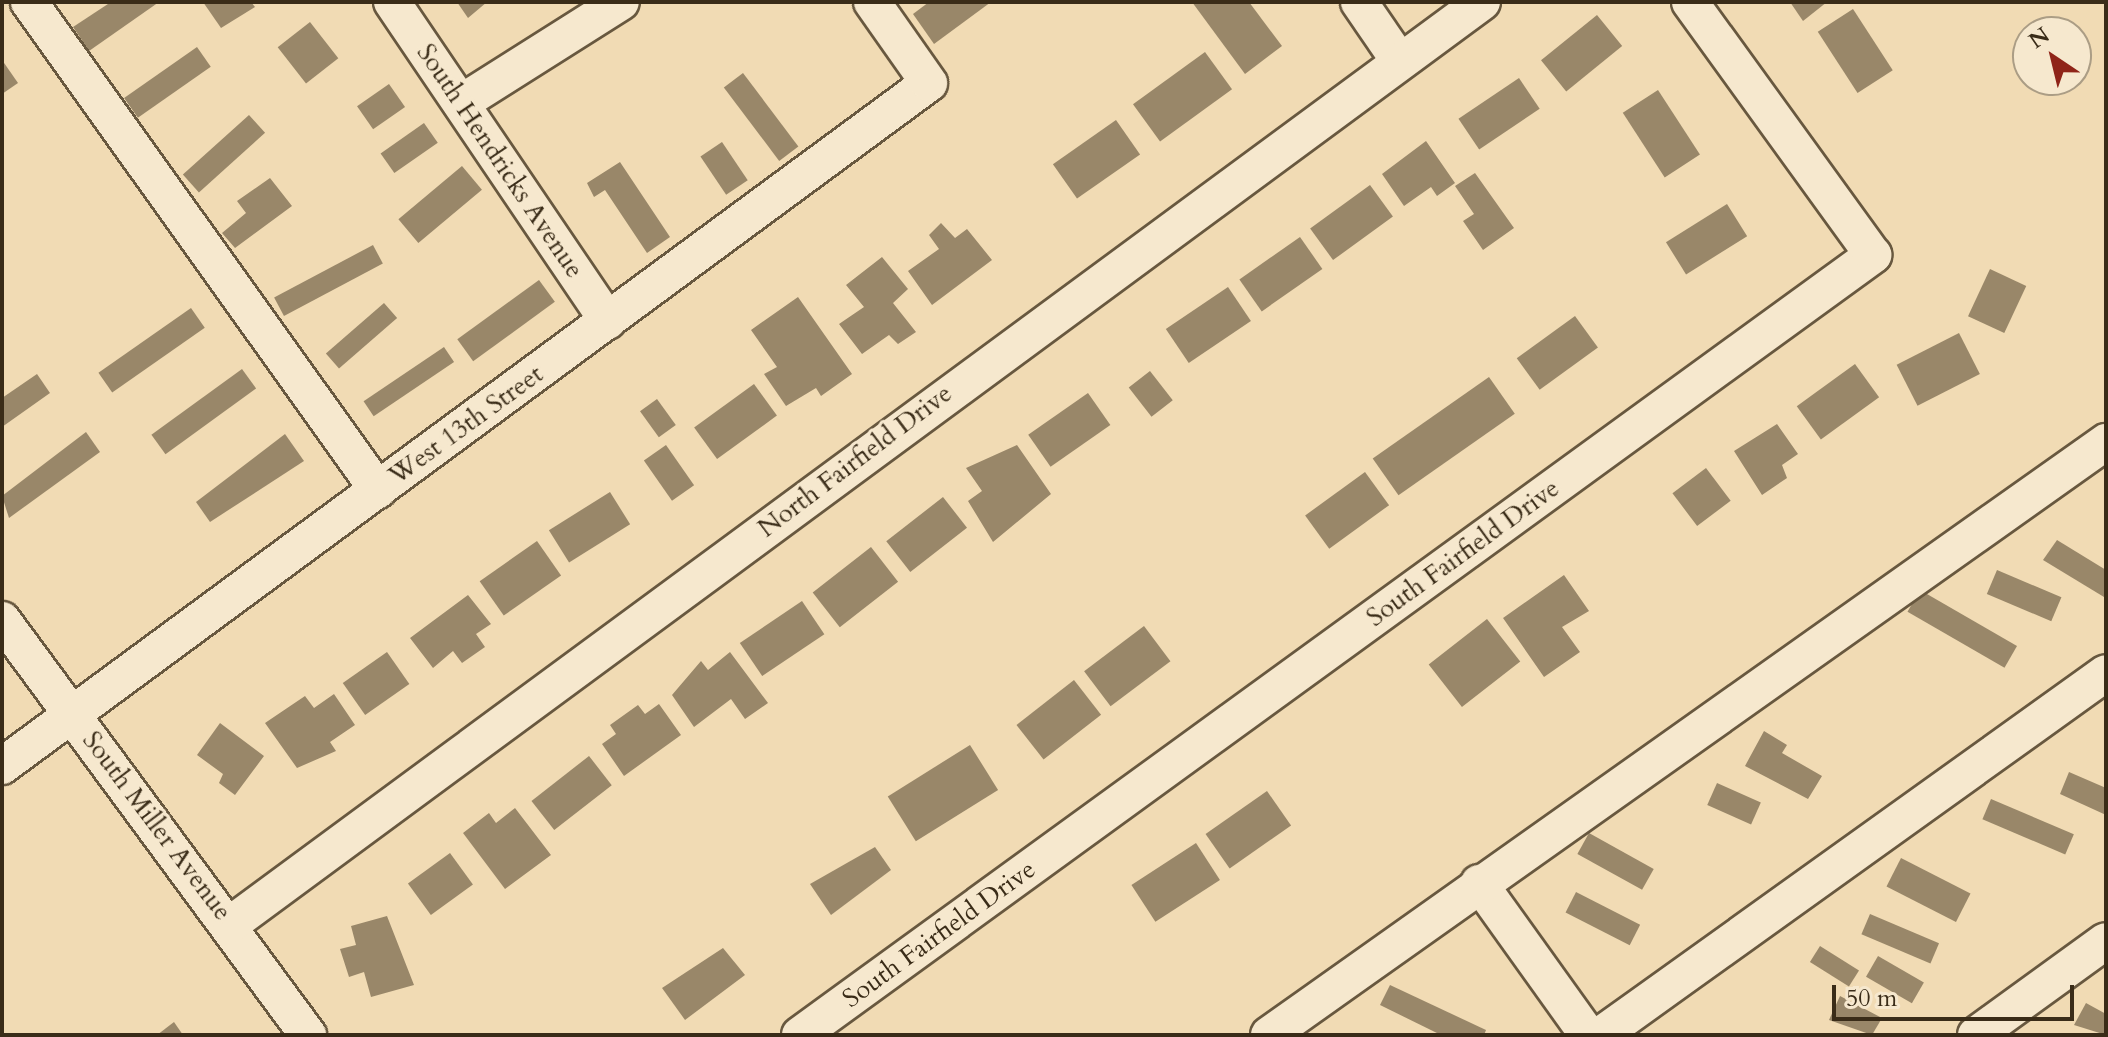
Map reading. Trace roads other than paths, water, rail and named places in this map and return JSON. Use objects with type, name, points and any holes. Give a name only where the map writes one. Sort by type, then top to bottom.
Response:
[{"type":"street","points":[[29,2],[378,490]]},
{"type":"street","name":"South Hendricks Avenue","points":[[392,2],[608,321]]},
{"type":"street","points":[[461,103],[621,2]]},
{"type":"street","name":"West 13th Street","points":[[2,766],[929,83],[872,2]]},
{"type":"street","points":[[1359,2],[1398,59]]},
{"type":"street","name":"North Fairfield Drive","points":[[231,924],[1398,59],[1482,2]]},
{"type":"street","name":"South Fairfield Drive","points":[[800,1035],[1873,255],[1690,2]]},
{"type":"street","points":[[1269,1035],[1479,883],[2106,442]]},
{"type":"street","name":"South Miller Avenue","points":[[2,620],[231,924],[308,1035]]},
{"type":"street","points":[[1601,1035],[2106,673]]},
{"type":"street","points":[[1479,883],[1588,1035]]},
{"type":"street","points":[[1976,1035],[2106,941]]}]
